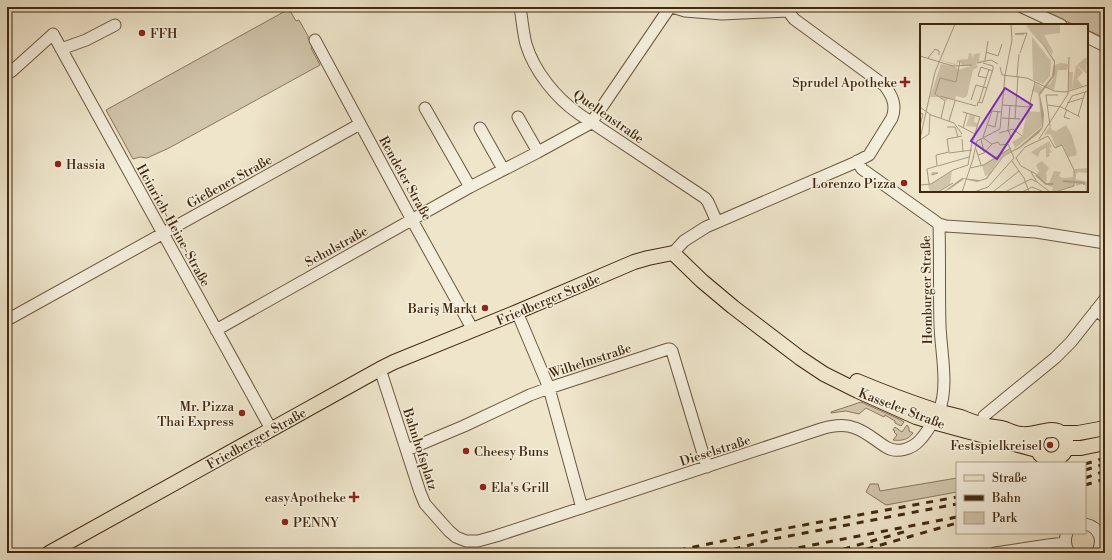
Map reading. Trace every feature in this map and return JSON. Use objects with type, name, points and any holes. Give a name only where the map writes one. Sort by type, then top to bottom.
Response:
[{"type":"main road","name":"Friedberger Straße","points":[[49,553],[380,369],[634,262],[673,253]]},
{"type":"main road","name":"Kasseler Straße","points":[[673,253],[734,307],[810,365],[844,385],[888,405],[936,417],[1054,457],[1081,448],[1105,443]]},
{"type":"main road","name":"Kasseler Straße","points":[[936,417],[959,416],[982,424],[1023,434],[1042,432],[1052,429],[1061,433],[1078,433],[1105,428]]},
{"type":"main road","points":[[1042,432],[1036,445],[1054,457],[1066,443],[1065,437],[1061,433]]},
{"type":"street","name":"Quellenstraße","points":[[520,7],[528,50],[538,71],[550,86],[570,107],[591,123],[701,195],[708,202],[717,222]]},
{"type":"street","name":"Schulstraße","points":[[216,330],[470,187],[591,123],[671,7],[686,11],[722,14],[787,9]]},
{"type":"street","points":[[1022,7],[1059,24]]},
{"type":"street","points":[[673,253],[684,242],[706,227],[869,155],[892,118],[894,105],[889,92],[884,85],[794,19],[787,9]]},
{"type":"street","points":[[61,49],[86,40],[115,25]]},
{"type":"street","name":"Heinrich-Heine-Straße","points":[[7,74],[53,34],[271,429]]},
{"type":"street","points":[[1088,38],[1105,46]]},
{"type":"street","name":"Rendeler Straße","points":[[315,40],[473,330]]},
{"type":"street","points":[[425,108],[470,187]]},
{"type":"street","points":[[518,117],[538,152]]},
{"type":"street","name":"Gießener Straße","points":[[7,320],[360,124]]},
{"type":"street","points":[[480,128],[503,169]]},
{"type":"street","name":"Homburger Straße","points":[[857,161],[862,169],[939,224],[940,325],[944,391],[942,405],[936,417]]},
{"type":"street","points":[[939,224],[946,226],[1036,232],[1105,243]]},
{"type":"street","points":[[982,424],[984,416],[1046,366],[1100,314],[1105,299]]},
{"type":"street","points":[[517,312],[549,388],[582,508]]},
{"type":"street","name":"Wilhelmstraße","points":[[407,450],[464,426],[530,395],[670,349],[672,351],[707,467]]},
{"type":"street","name":"Bahnhofsplatz","points":[[380,369],[425,504],[456,537],[466,541],[478,541],[493,537]]},
{"type":"street","name":"Dieselstraße","points":[[493,537],[835,426],[853,427],[865,432],[892,450],[905,450],[920,441],[936,417]]},
{"type":"street","points":[[1086,524],[1102,532],[1100,547],[1097,553]]},
{"type":"street","points":[[995,553],[1067,543]]},
{"type":"green space","points":[[1032,7],[1105,7],[1105,38],[1088,30],[1088,24],[1073,24]]},
{"type":"green space","points":[[289,9],[296,21],[299,20],[308,36],[313,47],[311,48],[320,65],[169,148],[147,158],[140,157],[133,159],[106,110]]},
{"type":"green space","points":[[861,402],[904,422],[901,426],[885,415],[884,417],[866,408],[859,414],[846,411],[831,413]]},
{"type":"green space","points":[[907,425],[909,431],[913,433],[904,440],[893,440],[897,435],[893,430],[895,427],[902,432]]},
{"type":"green space","points":[[956,478],[956,492],[886,505],[866,492],[870,484],[878,484],[880,491]]},
{"type":"railway","points":[[1086,464],[1105,458]]},
{"type":"railway","points":[[1086,470],[1105,464]]},
{"type":"railway","points":[[1086,478],[1105,471]]},
{"type":"railway","points":[[1086,485],[1105,479]]},
{"type":"railway","points":[[665,553],[766,532],[956,497]]},
{"type":"railway","points":[[720,553],[768,540],[956,504]]},
{"type":"railway","points":[[771,553],[956,517]]},
{"type":"railway","points":[[853,553],[956,523]]},
{"type":"railway","points":[[830,553],[907,531]]},
{"type":"place","name":"FFH","points":[[142,33]]},
{"type":"place","name":"Sprudel Apotheke","points":[[905,82]]},
{"type":"place","name":"Hassia","points":[[58,164]]},
{"type":"place","name":"Lorenzo Pizza","points":[[904,183]]},
{"type":"place","name":"Bariş Markt","points":[[485,308]]},
{"type":"place","name":"Mr. Pizza Thai Express","points":[[242,413]]},
{"type":"place","name":"Festspielkreisel","points":[[1050,445]]},
{"type":"place","name":"Cheesy Buns","points":[[466,451]]},
{"type":"place","name":"Ela's Grill","points":[[483,487]]},
{"type":"place","name":"easyApotheke","points":[[354,497]]},
{"type":"place","name":"PENNY","points":[[285,522]]}]
